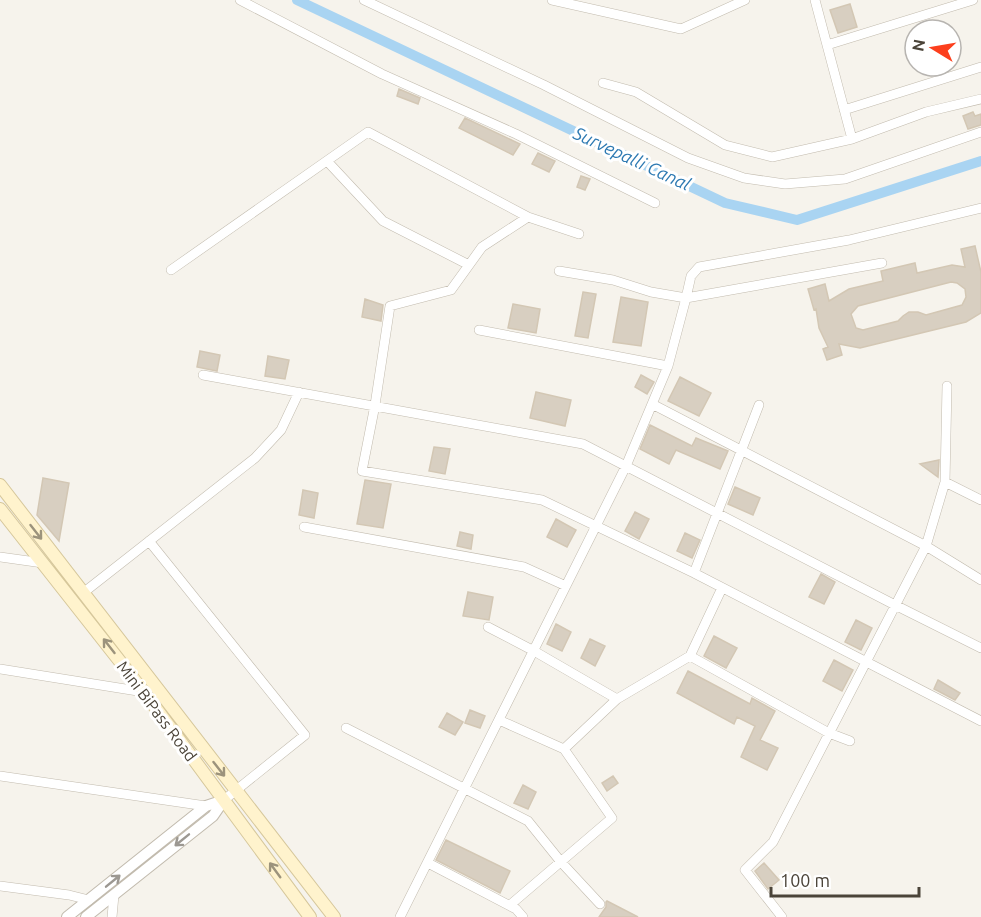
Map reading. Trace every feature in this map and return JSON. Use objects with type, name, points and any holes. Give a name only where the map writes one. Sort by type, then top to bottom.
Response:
[{"type":"main road","points":[[0,485],[334,917]]},
{"type":"main road","name":"Mini BiPass Road","points":[[0,509],[144,692],[310,917]]},
{"type":"street","points":[[240,0],[382,74],[516,134],[655,203]]},
{"type":"street","points":[[364,0],[544,85],[688,158],[744,178],[785,184],[845,179],[981,132]]},
{"type":"street","points":[[552,0],[681,28],[745,0]]},
{"type":"street","points":[[814,0],[852,139]]},
{"type":"street","points":[[827,45],[973,0]]},
{"type":"street","points":[[844,110],[981,67]]},
{"type":"street","points":[[603,83],[636,92],[725,146],[772,157],[852,139],[926,112],[981,99]]},
{"type":"street","points":[[171,270],[368,132],[528,217],[579,234]]},
{"type":"street","points":[[327,161],[382,220],[469,265]]},
{"type":"street","points":[[399,917],[626,466],[669,366],[690,276],[699,267],[849,240],[981,208]]},
{"type":"street","points":[[528,217],[482,247],[451,290],[390,306],[363,471],[542,500],[694,573],[981,721]]},
{"type":"street","points":[[559,271],[613,280],[651,292],[686,298],[882,263]]},
{"type":"street","points":[[479,330],[669,366]]},
{"type":"street","points":[[202,375],[583,444],[981,648]]},
{"type":"street","points":[[783,917],[745,870],[773,842],[926,546],[945,482],[947,386]]},
{"type":"street","points":[[83,593],[255,458],[281,430],[299,392]]},
{"type":"street","points":[[652,404],[926,546],[981,580]]},
{"type":"street","points":[[694,573],[759,405]]},
{"type":"street","points":[[945,482],[981,500]]},
{"type":"street","points":[[304,527],[524,567],[566,586]]},
{"type":"street","points":[[67,917],[206,806],[224,800],[237,791],[305,735],[149,541]]},
{"type":"street","points":[[0,557],[43,563]]},
{"type":"street","points":[[564,749],[617,699],[690,656],[722,588]]},
{"type":"street","points":[[488,627],[617,699]]},
{"type":"street","points":[[690,656],[829,733],[850,741]]},
{"type":"street","points":[[0,669],[144,692]]},
{"type":"street","points":[[500,720],[564,749],[612,818],[510,905]]},
{"type":"street","points":[[346,728],[528,821],[561,862],[600,904]]},
{"type":"street","points":[[0,776],[206,806]]},
{"type":"street","points":[[86,917],[213,816],[224,800]]},
{"type":"street","points":[[428,863],[510,905],[523,917]]},
{"type":"street","points":[[0,886],[69,895],[89,900]]},
{"type":"street","points":[[112,917],[114,895]]},
{"type":"building","points":[[850,4],[857,27],[838,33],[830,10]]},
{"type":"building","points":[[399,89],[420,98],[418,104],[397,96]]},
{"type":"building","points":[[973,112],[975,116],[981,114],[981,125],[968,129],[963,116]]},
{"type":"building","points":[[465,118],[520,144],[513,155],[459,128]]},
{"type":"building","points":[[538,153],[555,161],[549,172],[532,164]]},
{"type":"building","points":[[581,176],[590,179],[585,190],[577,187]]},
{"type":"building","points":[[975,246],[981,272],[981,313],[966,322],[860,348],[839,344],[842,355],[827,360],[823,349],[828,347],[819,328],[816,309],[814,310],[808,289],[825,284],[829,301],[849,289],[883,281],[881,271],[915,263],[917,273],[952,265],[965,267],[961,249]],"holes":[[[951,282],[965,289],[966,297],[962,305],[926,315],[909,312],[898,321],[863,330],[856,328],[851,314],[858,306]]]},
{"type":"building","points":[[583,292],[596,294],[588,338],[575,336]]},
{"type":"building","points":[[621,297],[648,302],[641,346],[613,342]]},
{"type":"building","points":[[365,299],[383,305],[381,321],[362,317]]},
{"type":"building","points":[[513,304],[540,309],[536,333],[508,328]]},
{"type":"building","points":[[200,351],[220,355],[217,371],[197,367]]},
{"type":"building","points":[[268,356],[289,360],[285,379],[265,376]]},
{"type":"building","points":[[641,375],[654,382],[647,394],[635,387]]},
{"type":"building","points":[[680,377],[711,393],[699,416],[668,401]]},
{"type":"building","points":[[536,392],[571,400],[565,426],[530,418]]},
{"type":"building","points":[[650,425],[692,446],[696,438],[728,451],[720,469],[676,450],[669,464],[640,449]]},
{"type":"building","points":[[434,447],[450,449],[445,474],[429,471]]},
{"type":"building","points":[[939,460],[938,477],[920,464]]},
{"type":"building","points":[[43,478],[69,483],[59,541],[37,515]]},
{"type":"building","points":[[365,480],[391,484],[383,528],[357,524]]},
{"type":"building","points":[[735,487],[760,498],[753,515],[728,504]]},
{"type":"building","points":[[303,490],[318,493],[314,518],[299,515]]},
{"type":"building","points":[[635,512],[649,519],[639,539],[625,531]]},
{"type":"building","points":[[556,519],[576,530],[567,547],[547,537]]},
{"type":"building","points":[[460,532],[473,535],[471,549],[457,546]]},
{"type":"building","points":[[685,533],[700,540],[692,558],[677,551]]},
{"type":"building","points":[[821,574],[835,582],[824,604],[809,597]]},
{"type":"building","points":[[468,592],[493,597],[489,620],[463,616]]},
{"type":"building","points":[[856,620],[872,628],[861,650],[845,642]]},
{"type":"building","points":[[556,624],[571,632],[562,651],[547,644]]},
{"type":"building","points":[[714,636],[737,648],[726,668],[704,656]]},
{"type":"building","points":[[590,639],[605,646],[595,666],[581,658]]},
{"type":"building","points":[[834,660],[853,670],[842,691],[823,681]]},
{"type":"building","points":[[688,671],[750,704],[752,698],[775,711],[760,740],[778,748],[767,770],[741,757],[755,726],[737,717],[734,724],[677,693]]},
{"type":"building","points":[[938,680],[960,693],[955,700],[934,689]]},
{"type":"building","points":[[470,710],[485,716],[480,728],[465,723]]},
{"type":"building","points":[[447,713],[463,722],[455,735],[439,727]]},
{"type":"building","points":[[613,776],[618,783],[607,791],[602,783]]},
{"type":"building","points":[[523,785],[536,792],[528,809],[514,803]]},
{"type":"building","points":[[446,840],[510,871],[500,893],[436,860]]},
{"type":"building","points":[[764,863],[779,880],[768,889],[755,871]]},
{"type":"building","points":[[606,902],[638,917],[599,917],[606,907]]},
{"type":"waterway","name":"Survepalli Canal","points":[[297,0],[725,203],[797,220],[981,161]]}]
